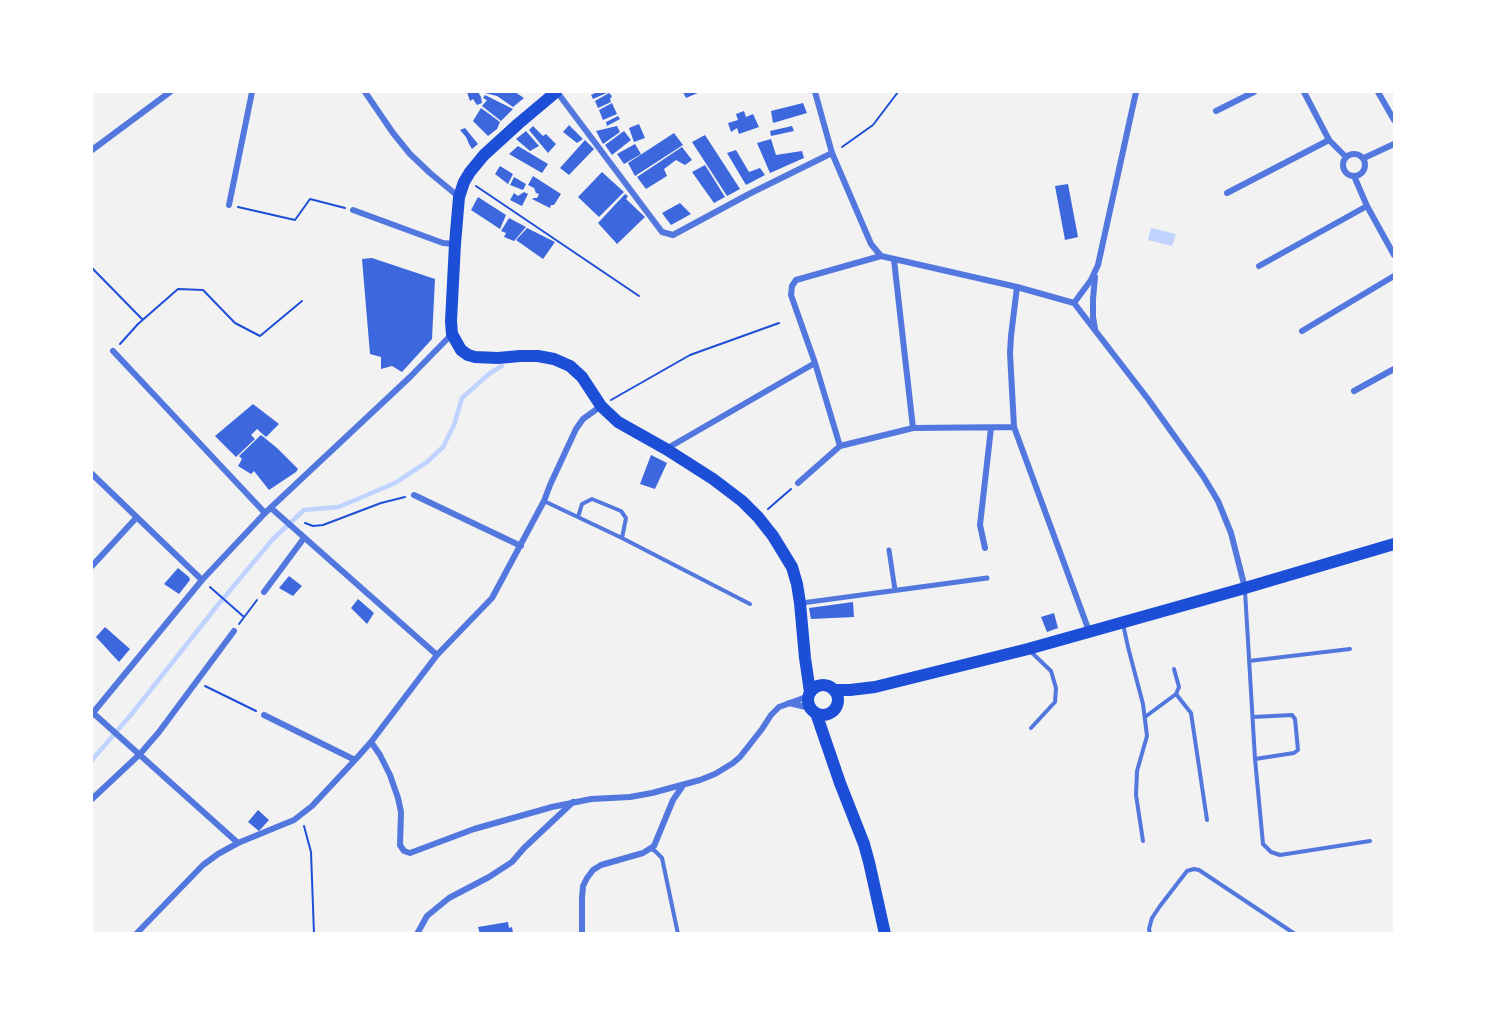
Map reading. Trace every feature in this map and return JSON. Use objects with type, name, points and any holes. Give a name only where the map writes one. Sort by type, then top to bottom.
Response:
[{"type":"main road","points":[[557,92],[531,111],[491,149],[466,179],[459,197],[452,334],[461,350],[475,357],[538,356],[554,359],[570,366],[582,377],[618,422],[666,449],[729,490],[773,536],[792,567],[797,584],[806,667],[826,741],[864,844],[885,933]]},
{"type":"main road","points":[[818,705],[874,687],[1089,632],[1395,544]]},
{"type":"main road","points":[[806,667],[830,687],[838,698],[818,705]]},
{"type":"main road","points":[[818,705],[816,686],[850,690],[874,687]]},
{"type":"street","points":[[92,150],[170,92]]},
{"type":"street","points":[[229,206],[252,92]]},
{"type":"street","points":[[365,92],[410,154],[459,197]]},
{"type":"street","points":[[557,92],[662,232],[673,235],[832,153]]},
{"type":"street","points":[[815,92],[832,153],[871,244],[881,256]]},
{"type":"street","points":[[1074,303],[1085,290],[1098,265],[1136,92]]},
{"type":"street","points":[[1216,111],[1254,92]]},
{"type":"street","points":[[1304,92],[1329,140],[1346,157]]},
{"type":"street","points":[[1377,92],[1395,120]]},
{"type":"street","points":[[1227,193],[1329,140]]},
{"type":"street","points":[[1364,158],[1395,144]]},
{"type":"street","points":[[1355,153],[1364,158],[1365,168],[1359,175],[1349,175],[1343,167],[1343,162],[1350,154],[1355,153]]},
{"type":"street","points":[[1354,176],[1367,206],[1395,255]]},
{"type":"street","points":[[1259,266],[1367,206]]},
{"type":"street","points":[[353,210],[443,243],[455,244]]},
{"type":"street","points":[[840,446],[792,295],[792,286],[796,280],[881,256],[1017,287],[1074,303],[1148,399],[1203,476],[1218,501],[1231,533],[1245,588]]},
{"type":"street","points":[[894,260],[913,428]]},
{"type":"street","points":[[1095,273],[1092,299],[1095,330]]},
{"type":"street","points":[[1302,331],[1395,276]]},
{"type":"street","points":[[1017,287],[1011,336],[1014,427],[1089,632]]},
{"type":"street","points":[[238,843],[92,713],[265,513],[410,377],[452,334]]},
{"type":"street","points":[[113,351],[265,513]]},
{"type":"street","points":[[666,449],[815,363]]},
{"type":"street","points":[[1354,391],[1395,369]]},
{"type":"street","points":[[136,933],[203,865],[218,854],[238,843],[278,828],[301,815],[371,742],[437,655],[492,598],[544,501],[576,429],[583,419],[603,404]]},
{"type":"street","points":[[798,483],[840,446],[913,428],[1014,427]]},
{"type":"street","points":[[984,548],[980,525],[991,428]]},
{"type":"street","points":[[92,474],[204,581]]},
{"type":"street","points":[[414,495],[521,546]]},
{"type":"street","points":[[271,508],[437,655]]},
{"type":"street","points":[[92,566],[136,517]]},
{"type":"street","points":[[264,592],[304,537]]},
{"type":"street","points":[[889,550],[895,591]]},
{"type":"street","points":[[800,603],[987,578]]},
{"type":"street","points":[[92,799],[140,754],[234,632]]},
{"type":"street","points":[[371,742],[390,775],[398,798],[401,823],[399,837],[401,847],[406,852],[415,851],[474,828],[514,816],[573,802],[652,793],[700,780],[733,763],[779,707],[788,703],[818,705]]},
{"type":"street","points":[[788,703],[818,705]]},
{"type":"street","points":[[264,715],[355,760]]},
{"type":"street","points":[[582,933],[583,886],[587,878],[593,870],[609,861],[651,849],[656,843],[673,800],[682,786]]},
{"type":"street","points":[[417,933],[427,916],[449,898],[512,862],[573,802]]},
{"type":"lane","points":[[578,517],[582,504],[591,498],[621,511],[626,518],[622,538]]},
{"type":"lane","points":[[544,501],[750,604]]},
{"type":"lane","points":[[1245,588],[1255,759],[1263,844],[1272,852],[1280,855],[1370,841]]},
{"type":"lane","points":[[1123,622],[1143,704],[1147,736],[1137,771],[1136,795],[1143,841]]},
{"type":"lane","points":[[1028,649],[1051,671],[1056,688],[1055,702],[1031,728]]},
{"type":"lane","points":[[1249,661],[1350,649]]},
{"type":"lane","points":[[1145,717],[1176,694],[1179,687],[1174,669]]},
{"type":"lane","points":[[1176,694],[1191,713],[1207,820]]},
{"type":"lane","points":[[1253,717],[1292,715],[1295,718],[1298,750],[1294,753],[1255,759]]},
{"type":"lane","points":[[651,849],[662,858],[678,933]]},
{"type":"lane","points":[[1150,933],[1152,918],[1160,906],[1187,871],[1194,869],[1295,933]]},
{"type":"path","points":[[832,153],[873,125],[898,92]]},
{"type":"path","points":[[466,179],[639,296]]},
{"type":"path","points":[[229,206],[295,220],[310,199],[353,210]]},
{"type":"path","points":[[92,268],[143,320]]},
{"type":"path","points":[[113,351],[177,289],[203,291],[235,323],[260,336],[302,302]]},
{"type":"path","points":[[603,404],[690,355],[779,323]]},
{"type":"path","points":[[758,518],[798,483]]},
{"type":"path","points":[[303,521],[313,526],[323,525],[381,503],[414,495]]},
{"type":"path","points":[[204,581],[244,617]]},
{"type":"path","points":[[234,632],[264,592]]},
{"type":"path","points":[[196,682],[264,715]]},
{"type":"path","points":[[301,815],[311,852],[314,933]]},
{"type":"water","points":[[1151,228],[1176,234],[1172,246],[1148,240]]},
{"type":"building","points":[[467,92],[478,92],[482,103],[477,105],[473,99],[470,101]]},
{"type":"building","points":[[481,92],[515,92],[524,98],[513,107],[497,96]]},
{"type":"building","points":[[597,92],[609,92],[593,99],[591,95]]},
{"type":"building","points":[[683,92],[700,92],[686,98]]},
{"type":"building","points":[[609,93],[612,96],[611,102],[598,108],[595,101]]},
{"type":"building","points":[[485,95],[513,109],[501,121],[482,106],[487,100],[483,98]]},
{"type":"building","points":[[612,103],[617,114],[603,120],[599,110]]},
{"type":"building","points":[[803,103],[807,113],[773,123],[771,111]]},
{"type":"building","points":[[481,108],[500,122],[497,129],[488,136],[473,121]]},
{"type":"building","points":[[744,111],[746,117],[753,114],[759,127],[739,134],[737,128],[731,132],[728,123],[738,120],[736,114]]},
{"type":"building","points":[[618,116],[620,119],[607,126],[606,122]]},
{"type":"building","points":[[639,124],[645,138],[634,142],[629,128]]},
{"type":"building","points":[[569,125],[583,139],[577,143],[563,132]]},
{"type":"building","points":[[533,126],[556,144],[548,153],[529,130]]},
{"type":"building","points":[[617,126],[620,132],[603,144],[596,131]]},
{"type":"building","points":[[792,126],[794,131],[771,136],[770,131]]},
{"type":"building","points":[[465,128],[478,144],[472,149],[460,130]]},
{"type":"building","points":[[526,131],[539,146],[530,151],[516,139]]},
{"type":"building","points":[[624,131],[631,140],[612,155],[605,145]]},
{"type":"building","points":[[674,133],[683,145],[635,176],[628,163]]},
{"type":"building","points":[[705,135],[740,189],[727,196],[692,142]]},
{"type":"building","points":[[771,139],[776,155],[802,151],[804,158],[770,173],[757,143]]},
{"type":"building","points":[[585,140],[594,149],[569,175],[560,168]]},
{"type":"building","points":[[635,144],[641,154],[624,164],[617,154]]},
{"type":"building","points":[[518,146],[548,164],[542,173],[509,154]]},
{"type":"building","points":[[682,147],[692,160],[685,165],[676,160],[664,169],[667,176],[646,189],[637,177]]},
{"type":"building","points":[[736,150],[749,172],[760,168],[765,175],[746,185],[727,153]]},
{"type":"building","points":[[705,165],[725,197],[714,203],[692,172]]},
{"type":"building","points":[[500,166],[513,174],[508,184],[495,174]]},
{"type":"building","points":[[602,172],[624,192],[599,217],[578,197]]},
{"type":"building","points":[[533,176],[561,194],[550,208],[532,199],[537,198],[539,194],[528,185]]},
{"type":"building","points":[[514,177],[526,184],[523,190],[510,185]]},
{"type":"building","points":[[1068,184],[1078,237],[1065,240],[1055,186]]},
{"type":"building","points":[[524,192],[528,194],[522,206],[510,200],[514,193],[518,196]]},
{"type":"building","points":[[625,194],[628,196],[626,199],[645,217],[617,244],[598,223]]},
{"type":"building","points":[[478,197],[506,215],[500,229],[471,210]]},
{"type":"building","points":[[680,203],[691,214],[671,225],[662,213]]},
{"type":"building","points":[[509,218],[526,227],[514,241],[504,237],[506,233],[501,231]]},
{"type":"building","points":[[527,228],[555,242],[543,259],[516,240]]},
{"type":"building","points":[[372,258],[435,279],[432,339],[402,372],[392,366],[381,369],[381,357],[370,354],[362,259]]},
{"type":"building","points":[[253,404],[279,424],[266,437],[257,429],[251,435],[255,439],[236,457],[215,436]]},
{"type":"building","points":[[261,435],[298,469],[269,490],[254,471],[251,474],[238,466],[242,459],[239,456]]},
{"type":"building","points":[[651,455],[667,463],[655,489],[640,484]]},
{"type":"building","points":[[178,568],[190,580],[179,594],[164,584]]},
{"type":"building","points":[[289,576],[302,586],[293,596],[279,588]]},
{"type":"building","points":[[358,599],[374,613],[367,624],[351,608]]},
{"type":"building","points":[[853,602],[854,617],[811,619],[809,608]]},
{"type":"building","points":[[1054,613],[1058,628],[1047,632],[1041,617]]},
{"type":"building","points":[[105,627],[130,649],[119,662],[96,637]]},
{"type":"building","points":[[258,810],[269,820],[259,831],[248,822]]},
{"type":"building","points":[[508,922],[513,933],[480,934],[478,927]]},
{"type":"waterway","points":[[92,760],[273,539],[304,510],[338,507],[395,483],[427,462],[443,447],[454,425],[462,398],[490,373],[502,366]]}]
